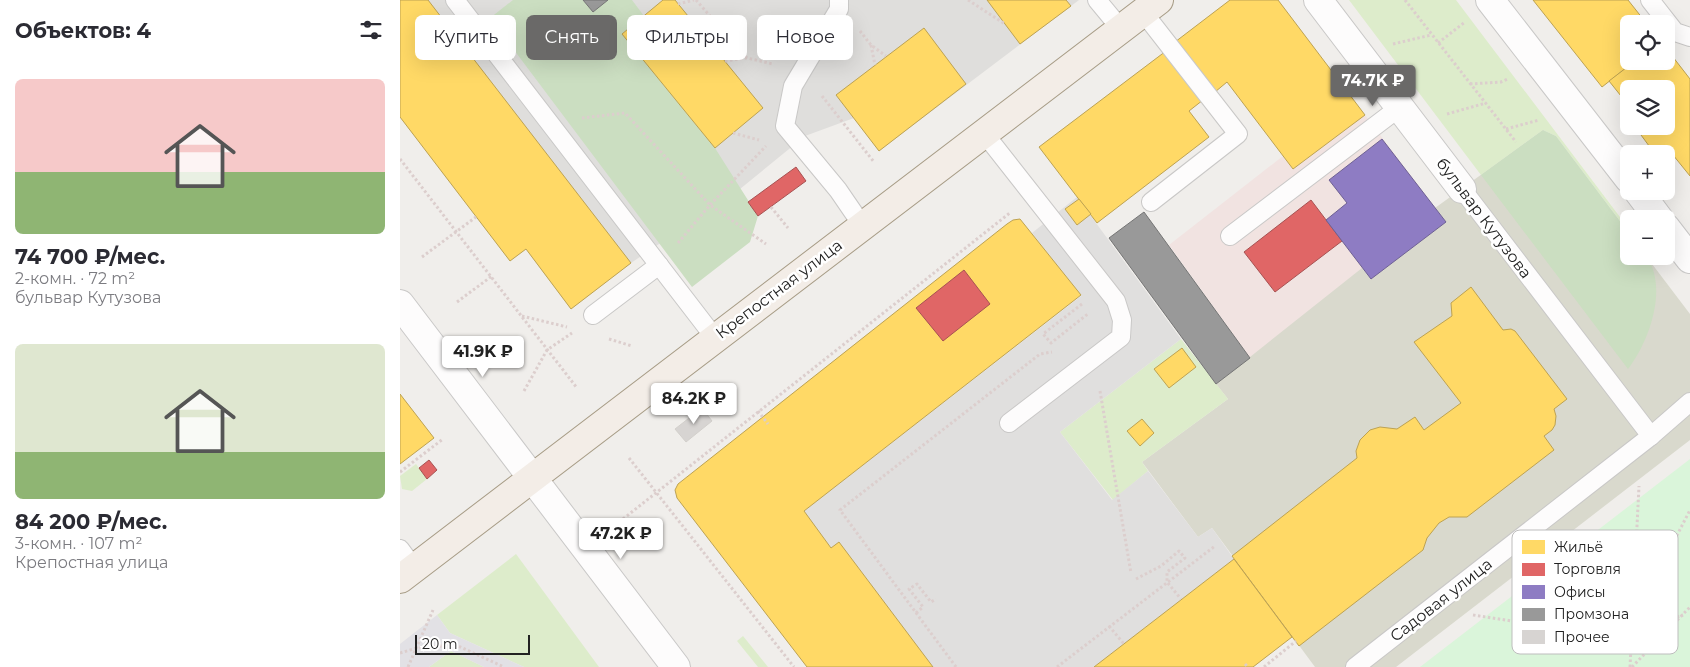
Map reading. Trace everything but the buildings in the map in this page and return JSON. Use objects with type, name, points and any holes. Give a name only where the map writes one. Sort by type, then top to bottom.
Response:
[{"type":"main road","name":"Крепостная улица","points":[[405,565],[532,478],[1151,6]]},
{"type":"street","name":"бульвар Кутузова","points":[[1318,0],[1462,189]]},
{"type":"street","points":[[1490,0],[1620,167]]},
{"type":"street","points":[[1675,240],[1690,259]]},
{"type":"street","points":[[400,304],[676,667]]},
{"type":"lane","points":[[455,0],[715,338]]},
{"type":"lane","points":[[839,0],[839,9],[793,86],[785,126],[838,190],[862,225]]},
{"type":"lane","points":[[1097,0],[1120,29]]},
{"type":"lane","points":[[1650,0],[1675,32],[1690,37]]},
{"type":"lane","points":[[1151,6],[1238,134],[1151,202]]},
{"type":"lane","points":[[1230,236],[1400,107]]},
{"type":"lane","points":[[984,133],[1116,301],[1122,320],[1121,337],[1009,423]]},
{"type":"lane","name":"бульвар Кутузова","points":[[1462,189],[1651,436]]},
{"type":"lane","points":[[594,315],[659,266]]},
{"type":"lane","name":"Садовая улица","points":[[1531,530],[1651,436],[1690,402]]},
{"type":"lane","name":"Садовая улица","points":[[1355,667],[1512,544]]},
{"type":"path","points":[[678,4],[695,0],[709,15]]},
{"type":"path","points":[[968,0],[1005,24]]},
{"type":"path","points":[[1405,0],[1516,142]]},
{"type":"path","points":[[871,45],[875,65]]},
{"type":"path","points":[[747,58],[802,71],[874,162]]},
{"type":"path","points":[[725,61],[732,60]]},
{"type":"path","points":[[549,122],[625,113],[710,205],[766,244]]},
{"type":"path","points":[[659,266],[710,205],[769,143],[733,133]]},
{"type":"path","points":[[400,159],[577,388]]},
{"type":"path","points":[[623,519],[1033,195]]},
{"type":"path","points":[[771,206],[788,228]]},
{"type":"path","points":[[422,257],[476,217]]},
{"type":"path","points":[[457,302],[492,276]]},
{"type":"path","points":[[1087,301],[1043,334],[1051,343],[1094,309]]},
{"type":"path","points":[[524,391],[547,350],[578,330]]},
{"type":"path","points":[[956,667],[840,510],[1040,354]]},
{"type":"path","points":[[1101,400],[1131,573]]},
{"type":"path","points":[[758,411],[768,424]]},
{"type":"path","points":[[400,472],[443,439]]},
{"type":"path","points":[[629,458],[794,667]]},
{"type":"path","points":[[1637,530],[1639,486]]},
{"type":"path","points":[[1678,533],[1690,510]]},
{"type":"path","points":[[1057,667],[1215,546]]},
{"type":"path","points":[[1136,580],[1161,566],[1180,551],[1185,558],[1167,572],[1167,582],[1181,599]]},
{"type":"path","points":[[916,613],[923,607],[909,589],[917,584],[931,602],[936,599]]},
{"type":"path","points":[[1678,620],[1690,607]]},
{"type":"path","points":[[408,667],[433,610]]},
{"type":"path","points":[[1474,615],[1512,621]]},
{"type":"path","points":[[1678,617],[1683,615]]},
{"type":"path","points":[[1109,626],[1124,644]]},
{"type":"path","points":[[1264,667],[1296,641]]},
{"type":"path","points":[[400,652],[416,648],[456,644],[504,667]]},
{"type":"path","points":[[1631,654],[1631,667]]},
{"type":"path","points":[[1631,667],[1644,654]]},
{"type":"path","points":[[948,667],[953,663]]},
{"type":"shaded area","points":[[400,0],[583,0],[593,12],[608,0],[1079,0],[879,151],[854,118],[805,136],[740,189],[631,263],[571,309],[526,249],[510,261],[400,117]]},
{"type":"shaded area","points":[[1365,115],[1446,222],[1371,279],[1363,268],[1250,358],[1169,245],[1283,156],[1293,169]]},
{"type":"shaded area","points":[[1543,130],[1620,222],[1620,265],[1653,265],[1690,314],[1690,440],[1573,530],[1512,530],[1512,577],[1396,667],[1315,667],[1212,528],[1198,537],[1142,462],[1228,399],[1216,384],[1362,268],[1371,279],[1446,222],[1435,208]]},
{"type":"shaded area","points":[[1077,197],[1181,339],[1060,432],[1112,500],[1148,471],[1198,537],[1212,528],[1234,559],[1094,667],[933,667],[839,542],[831,548],[804,511],[1081,296],[1032,233]]},
{"type":"shaded area","points":[[437,615],[450,633],[524,667],[484,667],[451,651],[429,667],[400,667],[400,644]]},
{"type":"green space","points":[[513,0],[583,0],[593,12],[608,0],[632,0],[643,15],[627,15],[627,30],[622,34],[627,40],[627,60],[643,60],[715,148],[758,216],[750,242],[692,287],[516,53],[516,15],[494,15]]},
{"type":"green space","points":[[1349,0],[1456,0],[1620,217],[1620,221],[1556,136],[1543,130],[1481,175]]},
{"type":"green space","points":[[1543,130],[1556,136],[1620,221],[1620,265],[1651,265],[1653,269],[1656,283],[1654,314],[1643,344],[1628,369],[1481,175]]},
{"type":"green space","points":[[1181,339],[1228,399],[1142,462],[1148,471],[1113,500],[1060,432]]},
{"type":"green space","points":[[1690,459],[1690,667],[1420,667],[1512,596],[1512,654],[1678,654],[1678,530],[1598,530]]},
{"type":"green space","points":[[416,464],[427,479],[412,491],[402,489],[400,476]]},
{"type":"green space","points":[[516,554],[599,667],[524,667],[450,633],[437,615]]},
{"type":"green space","points":[[743,636],[768,667],[758,667],[737,641]]},
{"type":"green space","points":[[451,651],[484,667],[429,667]]}]
